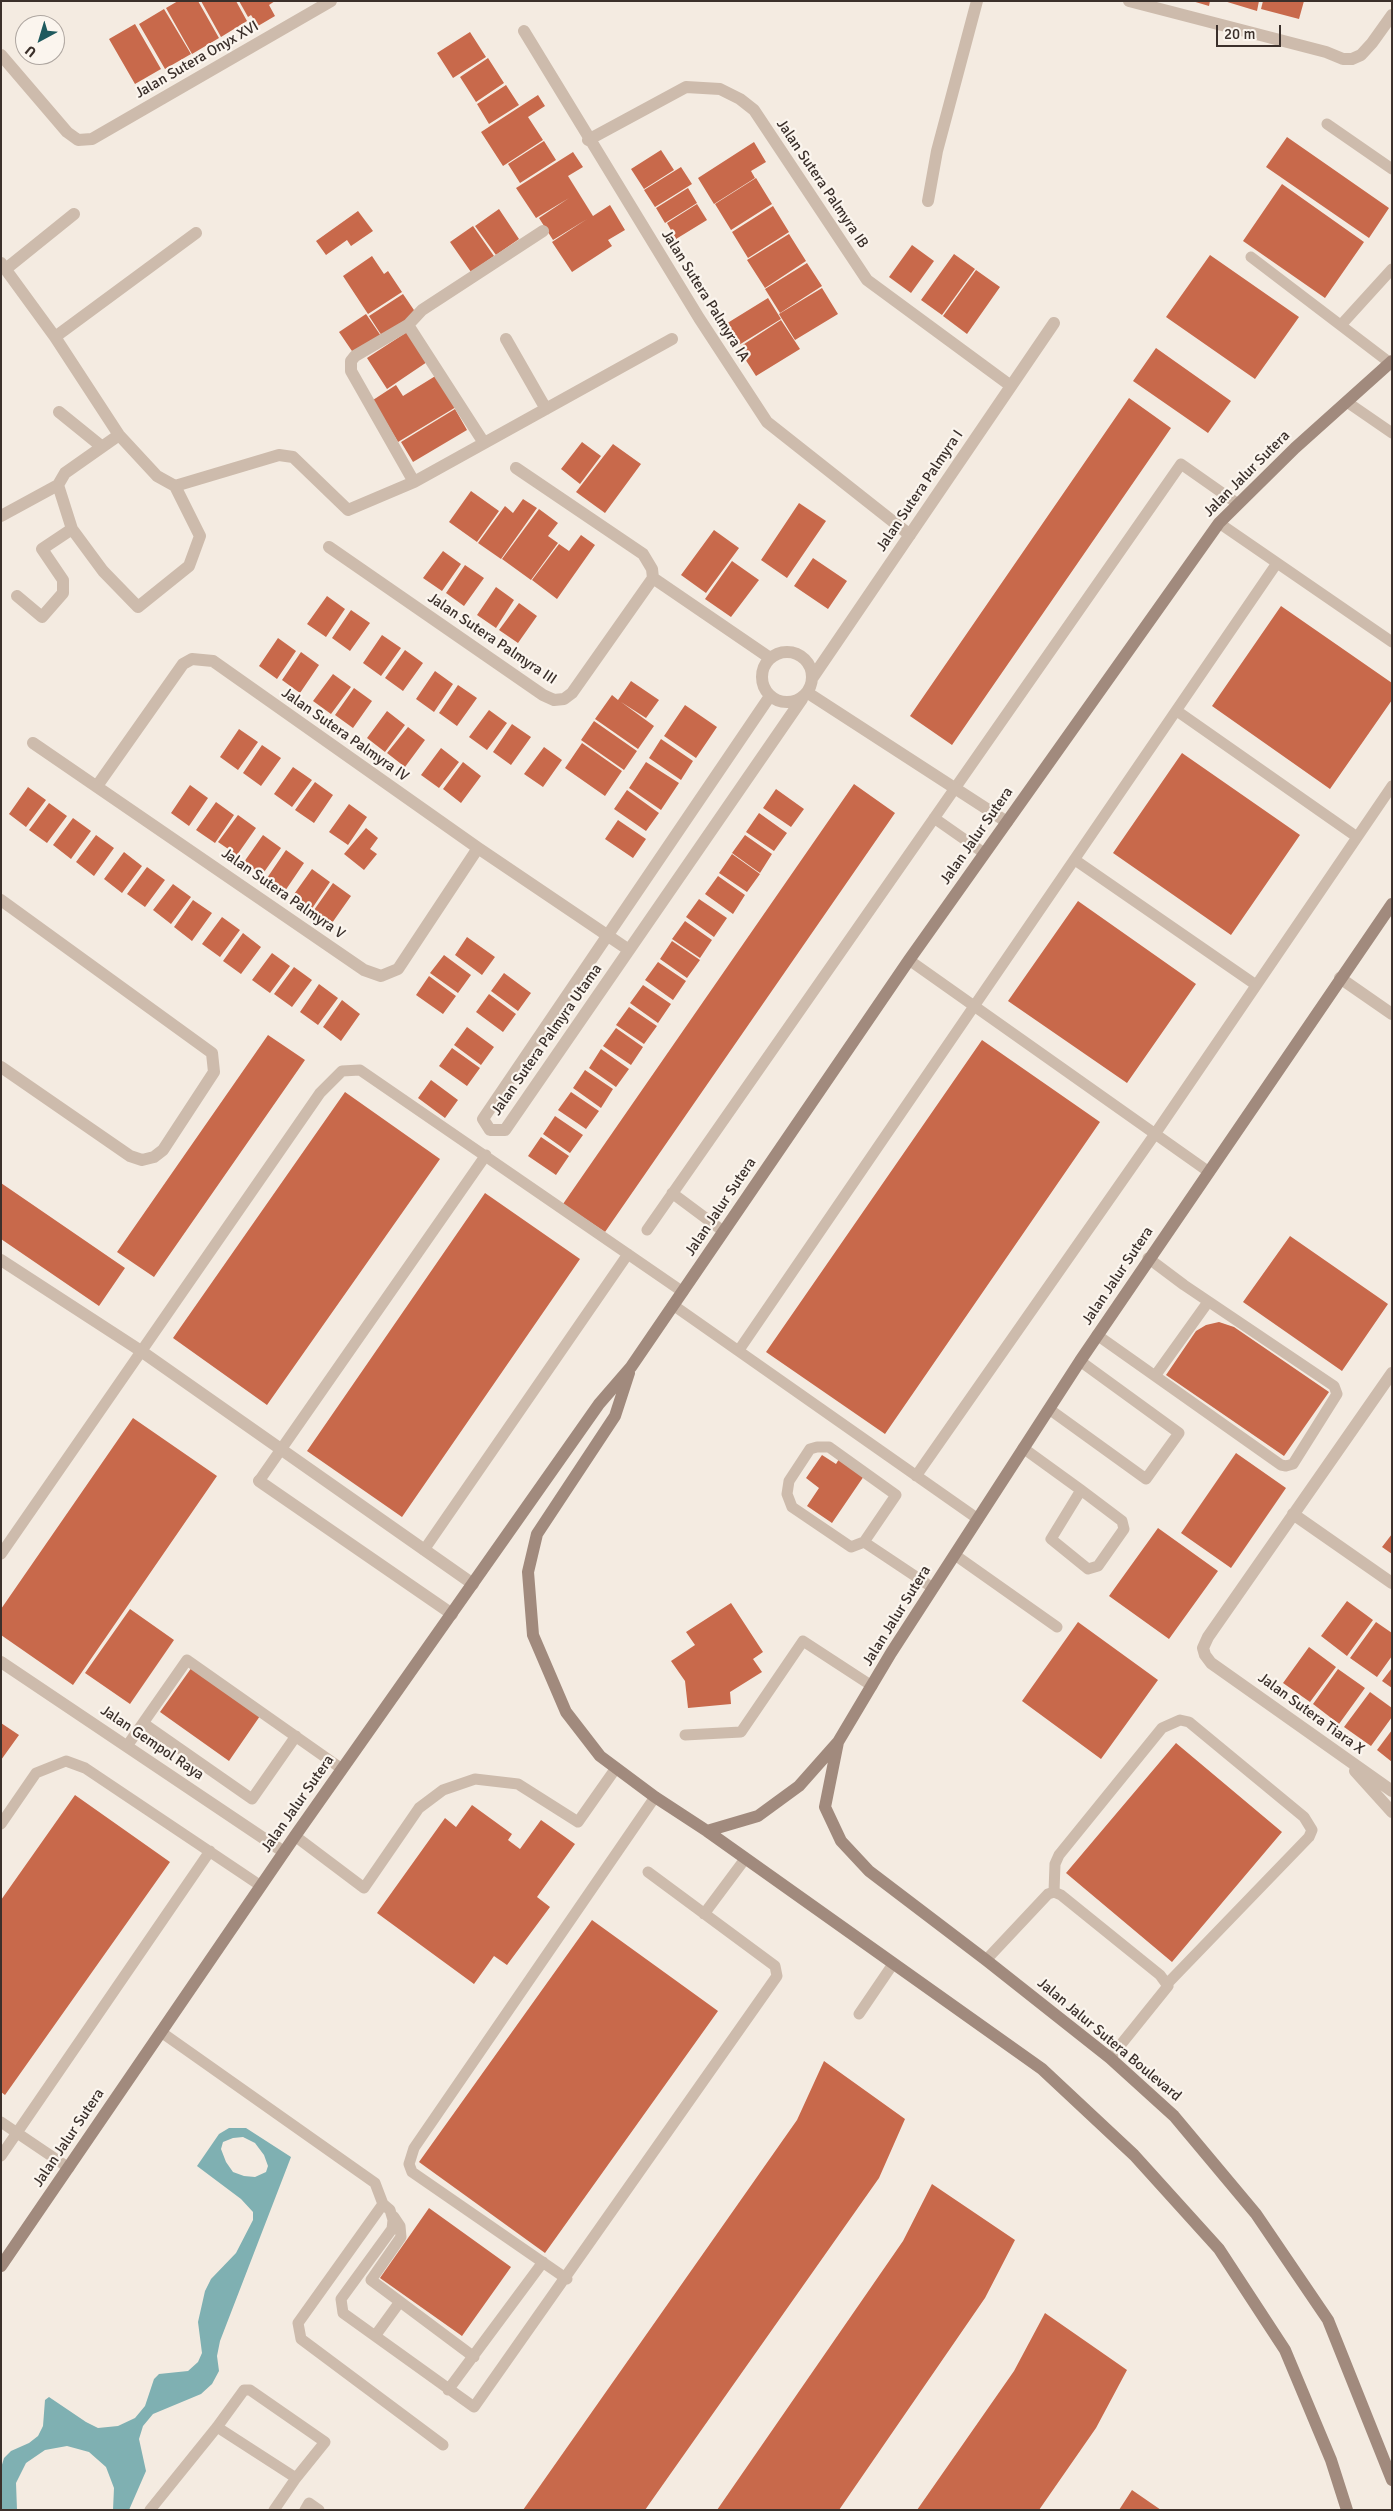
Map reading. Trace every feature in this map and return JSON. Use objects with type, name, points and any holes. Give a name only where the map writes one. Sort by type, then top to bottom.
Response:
[{"type":"main road","name":"Jalan Jalur Sutera","points":[[1,2266],[295,1836],[600,1404],[631,1367],[909,960],[1219,523],[1391,362]]},
{"type":"main road","name":"Jalan Jalur Sutera","points":[[631,1367],[615,1416],[537,1534],[528,1572],[533,1635],[566,1712],[600,1756],[655,1798],[707,1831],[758,1816],[799,1786],[838,1742],[933,1588],[1097,1335],[1392,904]]},
{"type":"main road","name":"Jalan Jalur Sutera Boulevard","points":[[838,1742],[825,1807],[841,1841],[869,1872],[986,1960],[1110,2058],[1174,2116],[1256,2214],[1328,2320],[1392,2480]]},
{"type":"main road","points":[[707,1831],[1042,2069],[1134,2156],[1220,2249],[1285,2350],[1331,2460],[1347,2510]]},
{"type":"street","name":"Jalan Sutera Onyx XVI","points":[[1,54],[67,132],[78,140],[92,140],[331,1]]},
{"type":"street","points":[[928,201],[937,151],[977,1]]},
{"type":"street","points":[[1129,1],[1326,52],[1343,59],[1352,59],[1361,55],[1372,43],[1392,14]]},
{"type":"street","name":"Jalan Sutera Palmyra IA","points":[[524,31],[588,140],[699,318],[767,422],[910,535]]},
{"type":"street","name":"Jalan Sutera Palmyra IB","points":[[588,140],[686,87],[720,89],[740,99],[754,110],[867,280],[1011,386]]},
{"type":"street","points":[[58,485],[72,529],[103,571],[138,607],[189,566],[200,536],[175,486],[157,476],[119,435],[55,337],[4,266],[74,214]]},
{"type":"street","points":[[414,482],[351,371],[351,361],[355,356],[408,325],[422,310],[543,231]]},
{"type":"street","points":[[55,337],[196,234]]},
{"type":"street","name":"Jalan Sutera Palmyra I","points":[[812,677],[1054,323]]},
{"type":"street","points":[[408,325],[484,443]]},
{"type":"street","points":[[506,338],[546,409]]},
{"type":"street","points":[[175,486],[279,454],[293,457],[348,510],[414,482],[672,339]]},
{"type":"street","points":[[59,412],[101,446]]},
{"type":"street","points":[[1,516],[58,485],[65,473],[119,435]]},
{"type":"street","points":[[516,468],[643,554],[652,569],[653,578],[770,658]]},
{"type":"street","points":[[17,596],[42,617],[63,593],[63,580],[42,549],[72,529]]},
{"type":"street","name":"Jalan Sutera Palmyra III","points":[[329,547],[543,695],[554,700],[564,699],[572,693],[653,578]]},
{"type":"street","points":[[786,652],[794,652],[808,662],[812,669],[812,686],[805,696],[786,703],[770,696],[762,682],[762,673],[770,658],[786,652]]},
{"type":"street","name":"Jalan Sutera Palmyra IV","points":[[97,786],[183,664],[192,660],[213,662],[478,848],[629,950]]},
{"type":"street","name":"Jalan Sutera Palmyra Utama","points":[[770,696],[483,1119],[490,1130],[505,1130],[805,696]]},
{"type":"street","points":[[805,696],[1006,822]]},
{"type":"street","name":"Jalan Sutera Palmyra V","points":[[33,744],[364,970],[381,976],[398,969],[478,848]]},
{"type":"street","points":[[1,900],[212,1053],[214,1072],[163,1150],[154,1157],[142,1160],[130,1156],[1,1066]]},
{"type":"street","points":[[1340,978],[1392,1014]]},
{"type":"street","points":[[1,1260],[141,1351],[472,1584]]},
{"type":"street","points":[[1392,1373],[1293,1514],[1392,1583]]},
{"type":"street","points":[[259,1481],[452,1614]]},
{"type":"street","name":"Jalan Sutera Tiara X","points":[[1293,1514],[1208,1637],[1203,1648],[1205,1655],[1211,1663],[1392,1791]]},
{"type":"street","name":"Jalan Gempol Raya","points":[[1,1662],[284,1852]]},
{"type":"street","points":[[1342,1756],[1392,1812]]},
{"type":"lane","points":[[1327,124],[1392,170]]},
{"type":"lane","points":[[1251,257],[1391,362]]},
{"type":"lane","points":[[1341,325],[1392,269]]},
{"type":"lane","points":[[1347,402],[1392,432]]},
{"type":"lane","points":[[647,1230],[1181,464],[1238,504]]},
{"type":"lane","points":[[1219,523],[1392,642]]},
{"type":"lane","points":[[738,1350],[1076,860],[1277,563]]},
{"type":"lane","points":[[1177,711],[1357,837]]},
{"type":"lane","points":[[916,1476],[1155,1134],[1392,786]]},
{"type":"lane","points":[[934,818],[984,853]]},
{"type":"lane","points":[[1076,860],[1256,985]]},
{"type":"lane","points":[[909,960],[1209,1172]]},
{"type":"lane","points":[[1,1554],[320,1093],[342,1071],[360,1070],[486,1155],[682,1292]]},
{"type":"lane","points":[[259,1481],[486,1155]]},
{"type":"lane","points":[[672,1193],[724,1231]]},
{"type":"lane","points":[[424,1550],[628,1254]]},
{"type":"lane","points":[[1097,1335],[1282,1465],[1293,1464],[1337,1394],[1336,1389],[1208,1302],[1148,1258]]},
{"type":"lane","points":[[1155,1376],[1208,1302]]},
{"type":"lane","points":[[673,1305],[978,1519]]},
{"type":"lane","points":[[1049,1409],[1146,1479],[1179,1433],[1080,1361]]},
{"type":"lane","points":[[829,1447],[896,1495],[864,1542],[851,1547],[792,1507],[787,1494],[789,1481],[810,1449],[829,1447]]},
{"type":"lane","points":[[1023,1448],[1081,1490],[1122,1521],[1124,1529],[1098,1566],[1088,1568],[1051,1539],[1081,1490]]},
{"type":"lane","points":[[864,1542],[933,1588]]},
{"type":"lane","points":[[955,1554],[1057,1627]]},
{"type":"lane","points":[[685,1735],[741,1732],[803,1641],[872,1686]]},
{"type":"lane","points":[[127,1746],[187,1660],[342,1769]]},
{"type":"lane","points":[[1054,1892],[1054,1874],[1059,1855],[1162,1728],[1180,1720],[1189,1722],[1197,1728],[1304,1817],[1312,1830],[1309,1837],[1167,1984],[1160,1998],[1110,2058]]},
{"type":"lane","points":[[144,1723],[252,1798],[296,1736]]},
{"type":"lane","points":[[1,1824],[36,1773],[66,1761],[85,1768],[261,1886]]},
{"type":"lane","points":[[295,1836],[364,1888],[419,1808],[443,1790],[475,1779],[518,1784],[578,1822],[616,1768]]},
{"type":"lane","points":[[567,2279],[412,2172],[409,2164],[410,2154],[655,1798]]},
{"type":"lane","points":[[1,2156],[210,1851]]},
{"type":"lane","points":[[704,1914],[746,1859]]},
{"type":"lane","points":[[393,2216],[392,2229],[340,2300],[343,2313],[474,2407],[567,2279],[777,1976],[775,1966],[648,1872]]},
{"type":"lane","points":[[986,1960],[1048,1894],[1054,1892]]},
{"type":"lane","points":[[1054,1892],[1160,1975],[1167,1984]]},
{"type":"lane","points":[[859,2014],[893,1964]]},
{"type":"lane","points":[[161,2032],[375,2182],[383,2204],[390,2210],[400,2226],[400,2237],[371,2280],[474,2357]]},
{"type":"lane","points":[[1,2122],[68,2168]]},
{"type":"lane","points":[[383,2204],[298,2323],[301,2339],[443,2445]]},
{"type":"lane","points":[[448,2390],[543,2262]]},
{"type":"lane","points":[[375,2336],[400,2302]]},
{"type":"lane","points":[[150,2510],[217,2427],[242,2391],[250,2390],[325,2442],[296,2478],[274,2510]]},
{"type":"lane","points":[[217,2427],[296,2478]]},
{"type":"lane","points":[[305,2510],[309,2503],[319,2510]]},
{"type":"water","points":[[229,2128],[246,2128],[291,2157],[220,2341],[217,2356],[219,2371],[212,2384],[201,2394],[153,2414],[143,2426],[139,2439],[146,2471],[129,2510],[113,2510],[114,2488],[106,2467],[89,2452],[67,2446],[45,2450],[26,2463],[16,2483],[17,2510],[1,2510],[1,2468],[4,2458],[11,2451],[29,2443],[38,2436],[43,2426],[45,2400],[49,2397],[98,2428],[118,2426],[135,2418],[145,2406],[154,2379],[159,2374],[188,2371],[198,2362],[202,2353],[198,2322],[205,2291],[211,2279],[236,2253],[253,2220],[253,2212],[241,2199],[197,2166],[219,2134]],"holes":[[[243,2137],[255,2143],[264,2155],[268,2166],[266,2172],[255,2177],[233,2172],[226,2162],[221,2149],[223,2142]]]},
{"type":"building","points":[[178,1],[198,1],[219,38],[192,54],[166,8]]},
{"type":"building","points":[[201,1],[236,1],[247,21],[221,37]]},
{"type":"building","points":[[239,1],[275,1],[269,5],[275,16],[258,26],[251,15],[248,17]]},
{"type":"building","points":[[1192,1],[1210,1],[1209,6]]},
{"type":"building","points":[[1224,1],[1259,1],[1257,11]]},
{"type":"building","points":[[1263,1],[1304,1],[1299,19],[1261,9]]},
{"type":"building","points":[[164,9],[191,54],[165,69],[139,24]]},
{"type":"building","points":[[135,24],[161,69],[135,84],[109,39]]},
{"type":"building","points":[[470,32],[486,57],[453,78],[437,53]]},
{"type":"building","points":[[488,58],[504,83],[476,102],[460,77]]},
{"type":"building","points":[[506,85],[519,105],[489,124],[477,104]]},
{"type":"building","points":[[538,95],[545,106],[528,117],[543,140],[503,166],[481,132]]},
{"type":"building","points":[[1287,137],[1389,208],[1369,238],[1266,167]]},
{"type":"building","points":[[544,141],[556,160],[520,183],[508,164]]},
{"type":"building","points":[[754,142],[766,162],[751,171],[755,178],[714,204],[698,178]]},
{"type":"building","points":[[661,150],[674,170],[644,189],[631,169]]},
{"type":"building","points":[[573,152],[583,167],[568,176],[593,216],[610,205],[625,230],[608,240],[612,246],[572,272],[552,242],[587,219],[553,240],[539,218],[569,198],[536,218],[516,188]]},
{"type":"building","points":[[681,167],[692,184],[655,207],[644,190]]},
{"type":"building","points":[[756,178],[772,204],[731,230],[715,204]]},
{"type":"building","points":[[1282,184],[1364,242],[1325,298],[1243,241]]},
{"type":"building","points":[[688,188],[697,203],[665,223],[656,208]]},
{"type":"building","points":[[697,204],[707,220],[676,239],[667,223]]},
{"type":"building","points":[[773,206],[789,232],[748,258],[732,232]]},
{"type":"building","points":[[499,209],[519,239],[496,255],[475,226]]},
{"type":"building","points":[[358,211],[373,231],[351,246],[347,240],[326,255],[316,241]]},
{"type":"building","points":[[473,226],[494,256],[471,272],[450,242]]},
{"type":"building","points":[[789,234],[806,261],[765,288],[747,260]]},
{"type":"building","points":[[912,245],[934,261],[911,293],[889,277]]},
{"type":"building","points":[[954,254],[975,269],[942,315],[921,300]]},
{"type":"building","points":[[1210,255],[1299,317],[1255,379],[1166,317]]},
{"type":"building","points":[[372,256],[384,274],[388,271],[402,292],[368,314],[343,276]]},
{"type":"building","points":[[807,263],[822,286],[780,313],[765,289]]},
{"type":"building","points":[[976,270],[1000,287],[967,334],[943,316]]},
{"type":"building","points":[[822,288],[838,314],[795,340],[779,314]]},
{"type":"building","points":[[403,294],[416,313],[382,336],[369,316]]},
{"type":"building","points":[[768,298],[781,319],[734,348],[721,327]]},
{"type":"building","points":[[366,314],[381,336],[354,354],[339,332]]},
{"type":"building","points":[[781,320],[800,349],[756,376],[738,348]]},
{"type":"building","points":[[407,332],[427,362],[387,389],[367,358]]},
{"type":"building","points":[[1156,348],[1231,401],[1208,433],[1133,381]]},
{"type":"building","points":[[437,375],[456,407],[398,442],[373,400],[396,385],[403,396]]},
{"type":"building","points":[[1129,398],[1171,428],[952,745],[910,716]]},
{"type":"building","points":[[455,409],[467,430],[413,462],[401,442]]},
{"type":"building","points":[[582,442],[601,456],[580,484],[561,469]]},
{"type":"building","points":[[613,444],[641,464],[605,513],[576,492]]},
{"type":"building","points":[[471,491],[499,511],[477,542],[449,522]]},
{"type":"building","points":[[523,499],[537,508],[501,559],[478,543],[505,506],[513,513]]},
{"type":"building","points":[[799,503],[826,521],[787,578],[761,560]]},
{"type":"building","points":[[539,509],[558,523],[548,536],[558,543],[531,580],[502,559]]},
{"type":"building","points":[[714,530],[739,548],[706,593],[681,575]]},
{"type":"building","points":[[581,535],[595,545],[557,599],[532,580],[559,544],[569,551]]},
{"type":"building","points":[[443,551],[461,564],[442,591],[423,578]]},
{"type":"building","points":[[813,558],[847,581],[828,609],[794,586]]},
{"type":"building","points":[[732,561],[759,580],[731,617],[705,599]]},
{"type":"building","points":[[465,565],[484,578],[464,606],[446,593]]},
{"type":"building","points":[[496,587],[514,600],[496,628],[477,615]]},
{"type":"building","points":[[327,596],[345,609],[326,637],[307,624]]},
{"type":"building","points":[[519,603],[537,616],[518,643],[499,630]]},
{"type":"building","points":[[1281,606],[1392,683],[1392,700],[1330,789],[1212,706]]},
{"type":"building","points":[[351,610],[370,623],[350,651],[332,638]]},
{"type":"building","points":[[382,635],[401,648],[381,676],[363,663]]},
{"type":"building","points":[[278,638],[296,651],[277,679],[259,666]]},
{"type":"building","points":[[405,650],[423,663],[403,691],[385,678]]},
{"type":"building","points":[[301,652],[319,665],[300,693],[282,680]]},
{"type":"building","points":[[435,671],[453,684],[434,712],[416,699]]},
{"type":"building","points":[[333,674],[351,687],[331,714],[313,701]]},
{"type":"building","points":[[631,681],[659,700],[646,718],[621,702],[654,726],[638,749],[595,719],[612,695],[618,700]]},
{"type":"building","points":[[458,685],[477,698],[457,726],[439,713]]},
{"type":"building","points":[[354,688],[372,701],[353,728],[335,715]]},
{"type":"building","points":[[685,705],[717,727],[696,758],[664,736]]},
{"type":"building","points":[[489,710],[507,723],[487,750],[469,737]]},
{"type":"building","points":[[387,711],[405,725],[385,752],[367,738]]},
{"type":"building","points":[[594,721],[637,751],[624,770],[581,740]]},
{"type":"building","points":[[512,724],[531,737],[511,765],[493,752]]},
{"type":"building","points":[[408,727],[425,740],[405,767],[387,753]]},
{"type":"building","points":[[239,729],[258,742],[238,770],[220,757]]},
{"type":"building","points":[[661,739],[693,761],[681,780],[649,758]]},
{"type":"building","points":[[582,743],[622,771],[605,796],[565,768]]},
{"type":"building","points":[[262,745],[281,758],[261,786],[243,773]]},
{"type":"building","points":[[544,747],[562,760],[543,787],[524,774]]},
{"type":"building","points":[[441,748],[459,762],[439,788],[421,775]]},
{"type":"building","points":[[1182,753],[1300,835],[1231,935],[1113,853]]},
{"type":"building","points":[[463,762],[481,776],[461,803],[443,789]]},
{"type":"building","points":[[646,762],[679,783],[661,810],[629,788]]},
{"type":"building","points":[[293,767],[312,780],[292,807],[274,794]]},
{"type":"building","points":[[315,782],[333,795],[314,823],[295,810]]},
{"type":"building","points":[[854,784],[895,813],[605,1232],[563,1204]]},
{"type":"building","points":[[190,785],[208,798],[189,826],[171,813]]},
{"type":"building","points":[[28,787],[46,800],[26,827],[9,814]]},
{"type":"building","points":[[776,789],[804,809],[791,827],[763,808]]},
{"type":"building","points":[[627,790],[659,813],[646,831],[614,809]]},
{"type":"building","points":[[216,802],[234,815],[215,843],[196,830]]},
{"type":"building","points":[[49,803],[67,816],[47,843],[29,830]]},
{"type":"building","points":[[349,804],[367,817],[348,845],[329,832]]},
{"type":"building","points":[[759,813],[787,833],[774,851],[746,832]]},
{"type":"building","points":[[238,815],[256,828],[237,855],[218,842]]},
{"type":"building","points":[[73,818],[91,831],[71,859],[53,845]]},
{"type":"building","points":[[618,820],[646,839],[633,858],[605,839]]},
{"type":"building","points":[[366,828],[378,838],[370,849],[377,854],[364,870],[344,854]]},
{"type":"building","points":[[96,835],[114,848],[94,876],[76,862]]},
{"type":"building","points":[[263,835],[281,848],[262,875],[244,862]]},
{"type":"building","points":[[745,835],[772,854],[760,873],[732,853]]},
{"type":"building","points":[[286,850],[304,863],[285,891],[267,878]]},
{"type":"building","points":[[124,852],[142,866],[122,893],[104,879]]},
{"type":"building","points":[[732,854],[760,874],[747,892],[719,873]]},
{"type":"building","points":[[147,867],[165,880],[145,907],[127,894]]},
{"type":"building","points":[[312,869],[330,882],[311,910],[292,897]]},
{"type":"building","points":[[718,876],[745,895],[733,914],[705,894]]},
{"type":"building","points":[[333,883],[351,896],[332,923],[314,910]]},
{"type":"building","points":[[173,884],[191,897],[171,924],[153,910]]},
{"type":"building","points":[[699,899],[727,918],[714,937],[686,917]]},
{"type":"building","points":[[193,900],[212,913],[192,941],[174,927]]},
{"type":"building","points":[[1078,901],[1196,984],[1127,1083],[1008,1001]]},
{"type":"building","points":[[222,917],[240,930],[220,957],[202,944]]},
{"type":"building","points":[[685,921],[712,940],[700,958],[672,939]]},
{"type":"building","points":[[243,933],[261,947],[241,974],[223,961]]},
{"type":"building","points":[[467,937],[495,957],[482,975],[455,955]]},
{"type":"building","points":[[672,941],[700,960],[687,978],[660,959]]},
{"type":"building","points":[[272,953],[290,966],[270,993],[252,980]]},
{"type":"building","points":[[444,955],[471,975],[458,993],[430,973]]},
{"type":"building","points":[[658,962],[686,981],[673,1000],[645,980]]},
{"type":"building","points":[[294,967],[312,980],[292,1007],[274,994]]},
{"type":"building","points":[[504,973],[531,993],[518,1011],[491,991]]},
{"type":"building","points":[[429,976],[456,996],[443,1014],[416,995]]},
{"type":"building","points":[[319,984],[338,998],[318,1025],[300,1012]]},
{"type":"building","points":[[643,985],[671,1004],[658,1023],[630,1003]]},
{"type":"building","points":[[489,994],[516,1014],[503,1032],[476,1012]]},
{"type":"building","points":[[342,1000],[360,1014],[341,1041],[323,1027]]},
{"type":"building","points":[[629,1007],[657,1026],[644,1044],[616,1025]]},
{"type":"building","points":[[467,1027],[494,1047],[481,1065],[454,1045]]},
{"type":"building","points":[[616,1028],[643,1047],[631,1065],[603,1046]]},
{"type":"building","points":[[268,1035],[305,1060],[154,1277],[117,1252]]},
{"type":"building","points":[[982,1040],[1100,1122],[885,1434],[766,1352]]},
{"type":"building","points":[[452,1048],[480,1068],[467,1086],[439,1066]]},
{"type":"building","points":[[601,1049],[629,1069],[616,1087],[589,1068]]},
{"type":"building","points":[[585,1070],[613,1089],[601,1108],[573,1088]]},
{"type":"building","points":[[431,1080],[458,1100],[445,1118],[418,1098]]},
{"type":"building","points":[[345,1092],[440,1159],[267,1405],[173,1338]]},
{"type":"building","points":[[571,1092],[599,1111],[586,1129],[558,1110]]},
{"type":"building","points":[[555,1116],[583,1135],[570,1153],[543,1134]]},
{"type":"building","points":[[541,1137],[569,1156],[556,1175],[528,1156]]},
{"type":"building","points":[[1,1183],[125,1268],[99,1306],[1,1239]]},
{"type":"building","points":[[485,1193],[580,1259],[402,1517],[307,1451]]},
{"type":"building","points":[[1290,1236],[1388,1304],[1342,1371],[1243,1302]]},
{"type":"building","points":[[1219,1322],[1234,1327],[1329,1392],[1284,1456],[1166,1375],[1196,1331],[1206,1325]]},
{"type":"building","points":[[133,1418],[217,1476],[73,1685],[1,1635],[1,1609]]},
{"type":"building","points":[[1236,1453],[1286,1488],[1231,1568],[1181,1533]]},
{"type":"building","points":[[822,1455],[836,1464],[839,1459],[864,1476],[832,1523],[807,1506],[819,1488],[806,1478]]},
{"type":"building","points":[[1158,1528],[1218,1571],[1169,1639],[1109,1596]]},
{"type":"building","points":[[1392,1534],[1392,1554],[1382,1547]]},
{"type":"building","points":[[1347,1601],[1373,1620],[1347,1656],[1321,1636]]},
{"type":"building","points":[[731,1603],[763,1652],[753,1659],[762,1672],[730,1692],[731,1704],[688,1708],[685,1681],[671,1661],[695,1645],[686,1632]]},
{"type":"building","points":[[130,1609],[174,1640],[130,1704],[85,1673]]},
{"type":"building","points":[[1078,1622],[1158,1680],[1101,1759],[1022,1701]]},
{"type":"building","points":[[1376,1622],[1392,1633],[1392,1656],[1377,1677],[1350,1658]]},
{"type":"building","points":[[1309,1647],[1336,1667],[1310,1702],[1283,1683]]},
{"type":"building","points":[[192,1667],[260,1716],[229,1761],[160,1712]]},
{"type":"building","points":[[1392,1668],[1392,1688],[1382,1681]]},
{"type":"building","points":[[1338,1669],[1365,1688],[1339,1724],[1313,1704]]},
{"type":"building","points":[[1370,1692],[1392,1708],[1392,1717],[1371,1746],[1344,1727]]},
{"type":"building","points":[[1,1723],[19,1735],[1,1760]]},
{"type":"building","points":[[1392,1730],[1392,1762],[1377,1750]]},
{"type":"building","points":[[1176,1743],[1282,1832],[1172,1962],[1066,1873]]},
{"type":"building","points":[[75,1795],[170,1862],[5,2095],[1,2092],[1,1900]]},
{"type":"building","points":[[472,1805],[512,1834],[508,1840],[520,1849],[541,1820],[575,1844],[537,1897],[550,1907],[507,1965],[494,1956],[474,1984],[377,1913],[445,1818],[456,1827]]},
{"type":"building","points":[[592,1920],[718,2011],[545,2253],[419,2162]]},
{"type":"building","points":[[824,2061],[905,2119],[879,2178],[645,2510],[523,2510],[797,2120]]},
{"type":"building","points":[[932,2184],[1015,2240],[985,2298],[839,2510],[717,2510],[903,2241]]},
{"type":"building","points":[[429,2208],[511,2267],[462,2336],[380,2278]]},
{"type":"building","points":[[1045,2313],[1127,2370],[1096,2428],[1039,2510],[917,2510],[1014,2371]]},
{"type":"building","points":[[1132,2490],[1161,2510],[1119,2510]]}]
